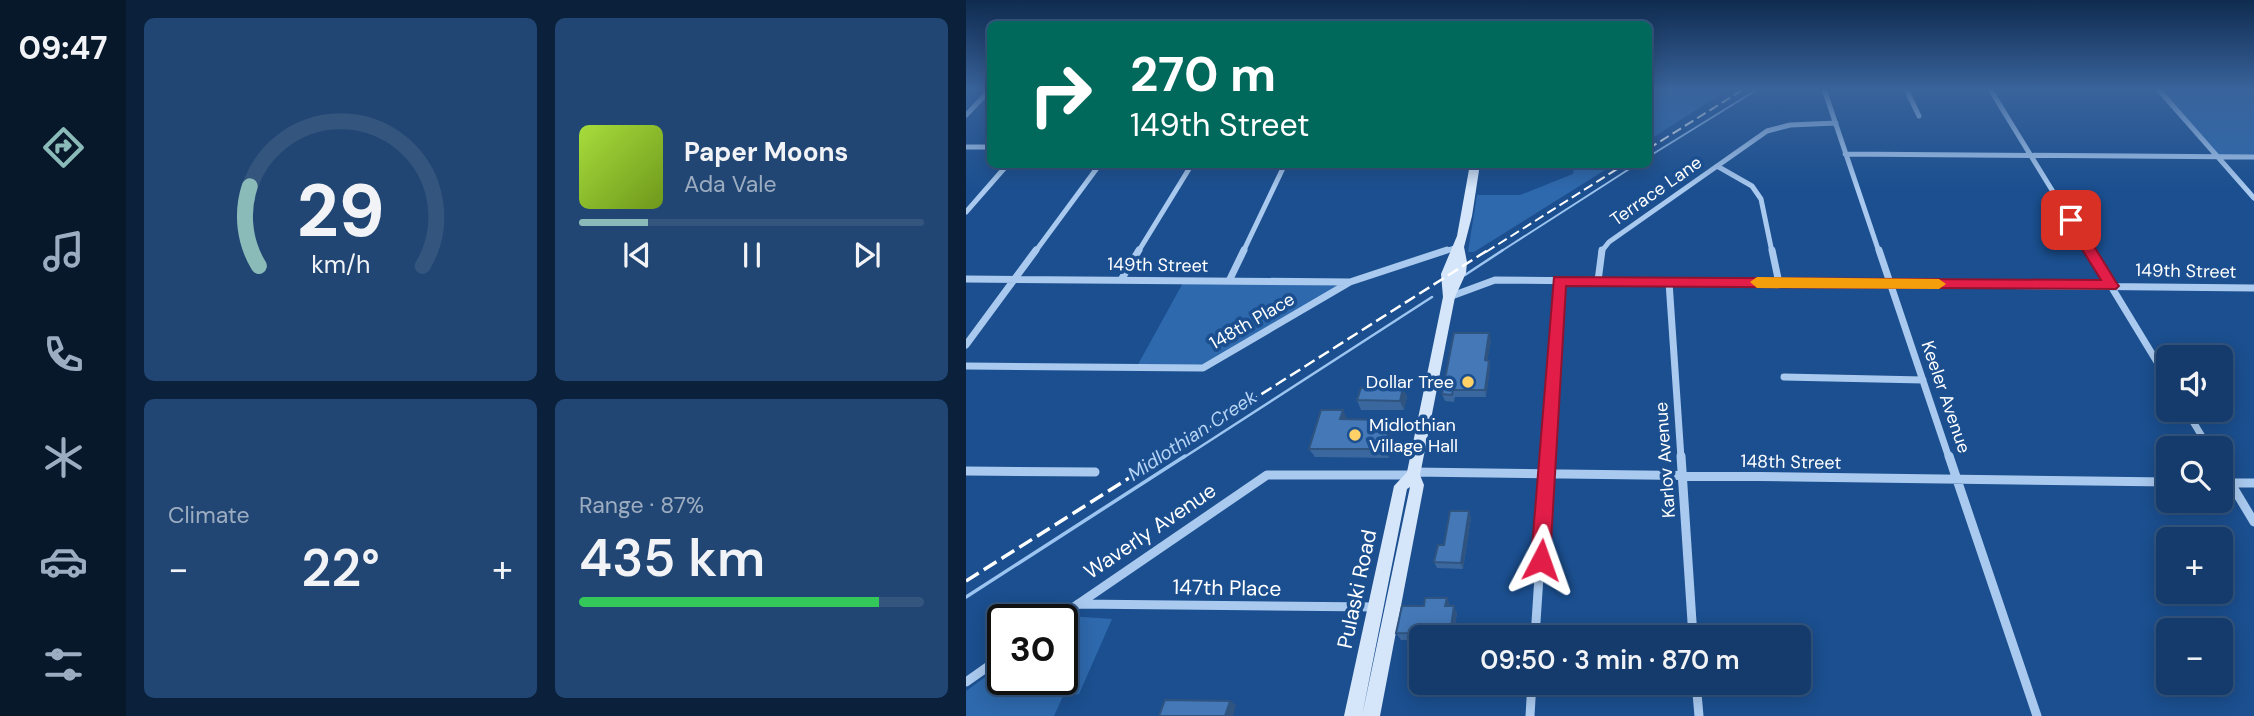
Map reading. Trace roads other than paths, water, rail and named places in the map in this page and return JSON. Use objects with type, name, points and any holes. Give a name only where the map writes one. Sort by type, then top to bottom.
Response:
[{"type":"main road","name":"Pulaski Road","points":[[1371,716],[1417,485],[1413,474],[1449,297],[1459,281],[1463,264],[1459,247],[1474,168]]},
{"type":"main road","name":"Pulaski Road","points":[[1353,716],[1401,486],[1413,474]]},
{"type":"street","points":[[2011,122],[2156,360]]},
{"type":"street","points":[[2188,122],[2254,198]]},
{"type":"street","name":"Keeler Avenue","points":[[1836,123],[2037,716]]},
{"type":"street","name":"Terrace Lane","points":[[1598,281],[1600,253],[1609,242],[1717,166],[1777,127],[1836,123]]},
{"type":"street","points":[[966,147],[987,147]]},
{"type":"street","points":[[1845,154],[2254,157]]},
{"type":"street","points":[[1717,166],[1752,186],[1761,199],[1779,283]]},
{"type":"street","points":[[966,212],[1004,168]]},
{"type":"street","points":[[966,345],[1097,168]]},
{"type":"street","points":[[1121,280],[1190,168]]},
{"type":"street","points":[[1229,281],[1283,168]]},
{"type":"street","name":"148th Place","points":[[966,366],[1203,368],[1350,282],[1459,247]]},
{"type":"street","name":"149th Street","points":[[966,279],[1350,282]]},
{"type":"street","name":"149th Street","points":[[1449,297],[1495,280],[2254,288]]},
{"type":"street","points":[[1536,625],[1559,281]]},
{"type":"street","name":"Karlov Avenue","points":[[1669,282],[1692,625]]},
{"type":"street","points":[[1784,377],[1923,380]]},
{"type":"street","points":[[966,471],[1095,472]]},
{"type":"street","name":"148th Street","points":[[1267,475],[1546,474],[2156,482]]},
{"type":"street","name":"Waverly Avenue","points":[[1078,604],[1267,475]]},
{"type":"street","points":[[2233,483],[2254,483]]},
{"type":"street","points":[[2233,493],[2254,522]]},
{"type":"street","name":"147th Place","points":[[1078,604],[1376,607]]},
{"type":"street","points":[[966,682],[987,667]]},
{"type":"street","points":[[1530,716],[1531,695]]},
{"type":"street","points":[[1697,695],[1699,716]]},
{"type":"waterway","name":"Midlothian Creek","points":[[1652,155],[1704,122]]},
{"type":"waterway","name":"Midlothian Creek","points":[[1500,252],[1631,168]]},
{"type":"waterway","name":"Midlothian Creek","points":[[1465,275],[1503,250]]},
{"type":"waterway","name":"Midlothian Creek","points":[[1183,458],[1432,297]]},
{"type":"waterway","name":"Midlothian Creek","points":[[966,597],[1185,456]]},
{"type":"railway","points":[[1652,146],[1691,122]]},
{"type":"railway","points":[[1486,252],[1619,168]]},
{"type":"railway","points":[[1161,458],[1488,250]]},
{"type":"railway","points":[[966,581],[1164,456]]},
{"type":"place","name":"Dollar Tree","points":[[1468,382]]},
{"type":"place","name":"Midlothian Village Hall","points":[[1355,435]]}]
